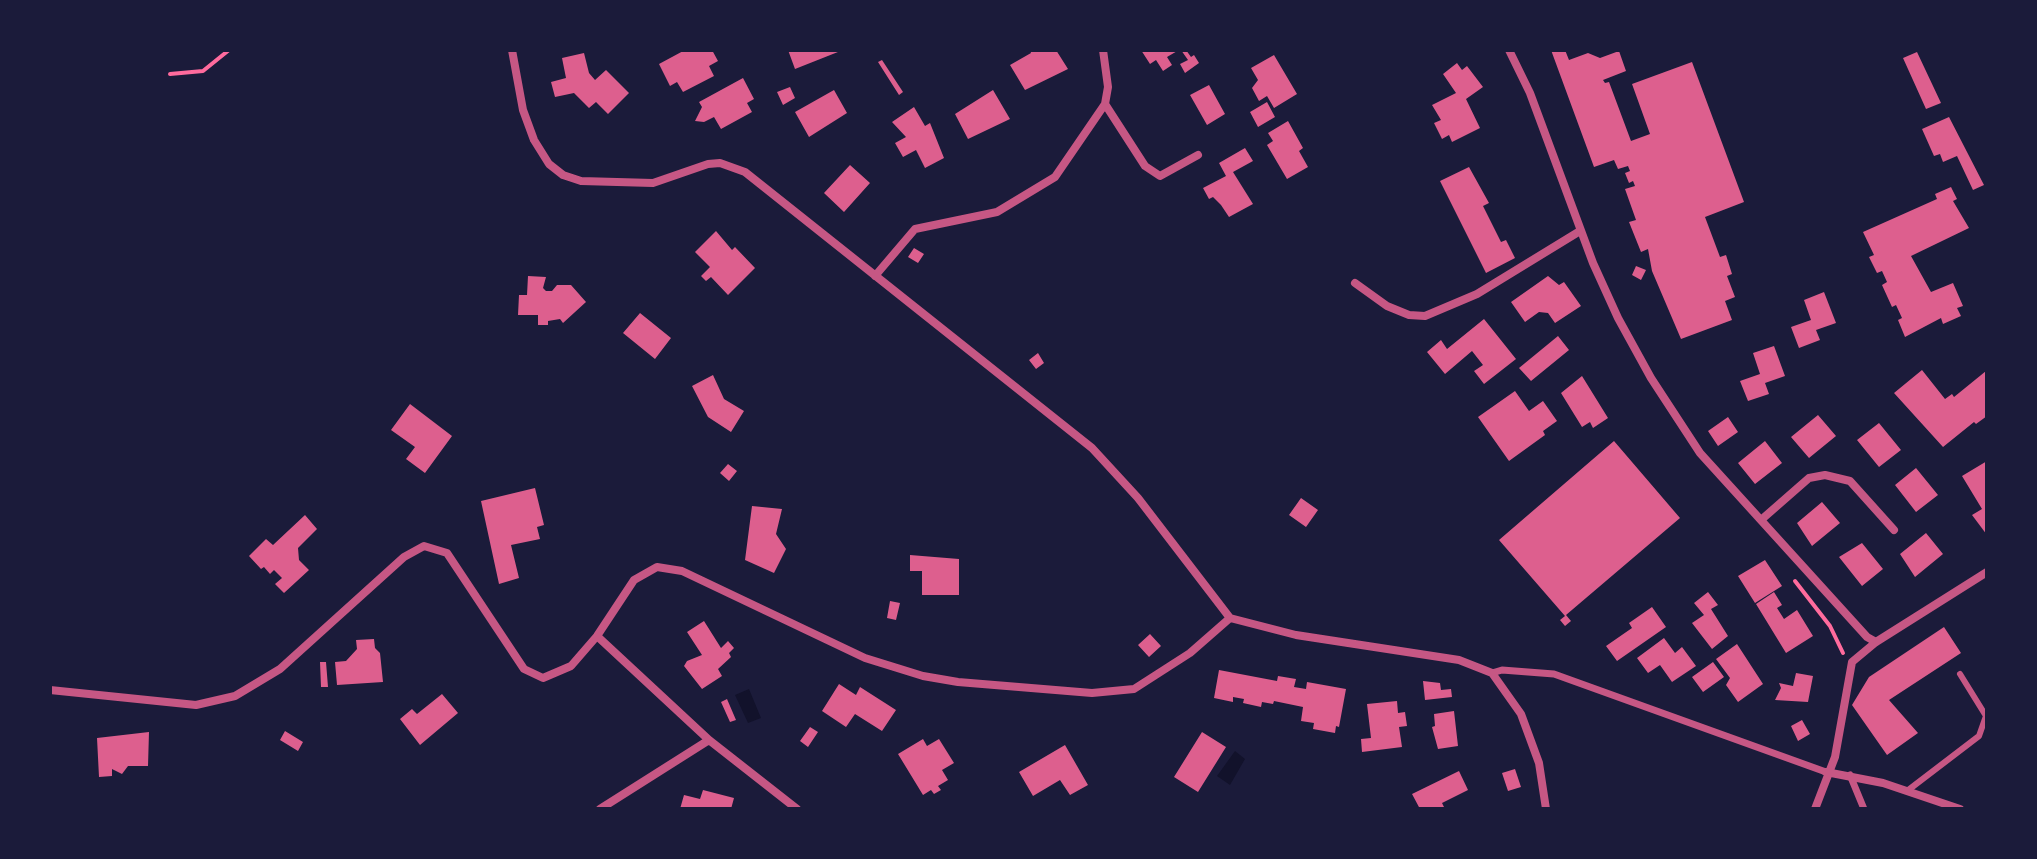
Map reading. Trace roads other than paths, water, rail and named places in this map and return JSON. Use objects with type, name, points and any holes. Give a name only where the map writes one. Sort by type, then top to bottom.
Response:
[{"type":"street","points":[[512,50],[523,110],[534,140],[549,164],[563,175],[581,181],[653,183],[708,164],[732,166],[745,172],[1092,448],[1138,498],[1230,618],[1296,635],[1459,660],[1492,673],[1521,714],[1539,763],[1546,809]]},
{"type":"street","points":[[875,276],[915,229],[997,212],[1055,177],[1105,104],[1108,87],[1103,50]]},
{"type":"street","points":[[1509,50],[1530,93],[1580,231],[1618,318],[1651,378],[1700,453],[1867,637],[1876,642]]},
{"type":"street","points":[[1105,104],[1145,166],[1160,176],[1198,155]]},
{"type":"street","points":[[1355,283],[1387,306],[1409,315],[1425,316],[1477,294],[1580,231]]},
{"type":"street","points":[[1761,520],[1809,478],[1825,475],[1850,481],[1894,530]]},
{"type":"street","points":[[50,690],[196,705],[235,696],[280,669],[404,557],[424,546],[435,547],[454,562],[524,669],[543,678],[557,675],[597,636],[634,580],[646,571],[670,567],[831,643],[923,676],[1040,689],[1115,692],[1134,689],[1160,674],[1230,618]]},
{"type":"street","points":[[1815,809],[1826,772],[1835,757],[1852,662],[1876,642],[1987,572]]},
{"type":"street","points":[[597,636],[709,740],[797,809]]},
{"type":"street","points":[[1492,673],[1502,670],[1554,674],[1826,772],[1850,775],[1960,809]]},
{"type":"street","points":[[600,809],[709,740]]},
{"type":"street","points":[[1850,775],[1864,809]]},
{"type":"lane","points":[[1907,791],[1979,736],[1986,716],[1960,674]]}]
